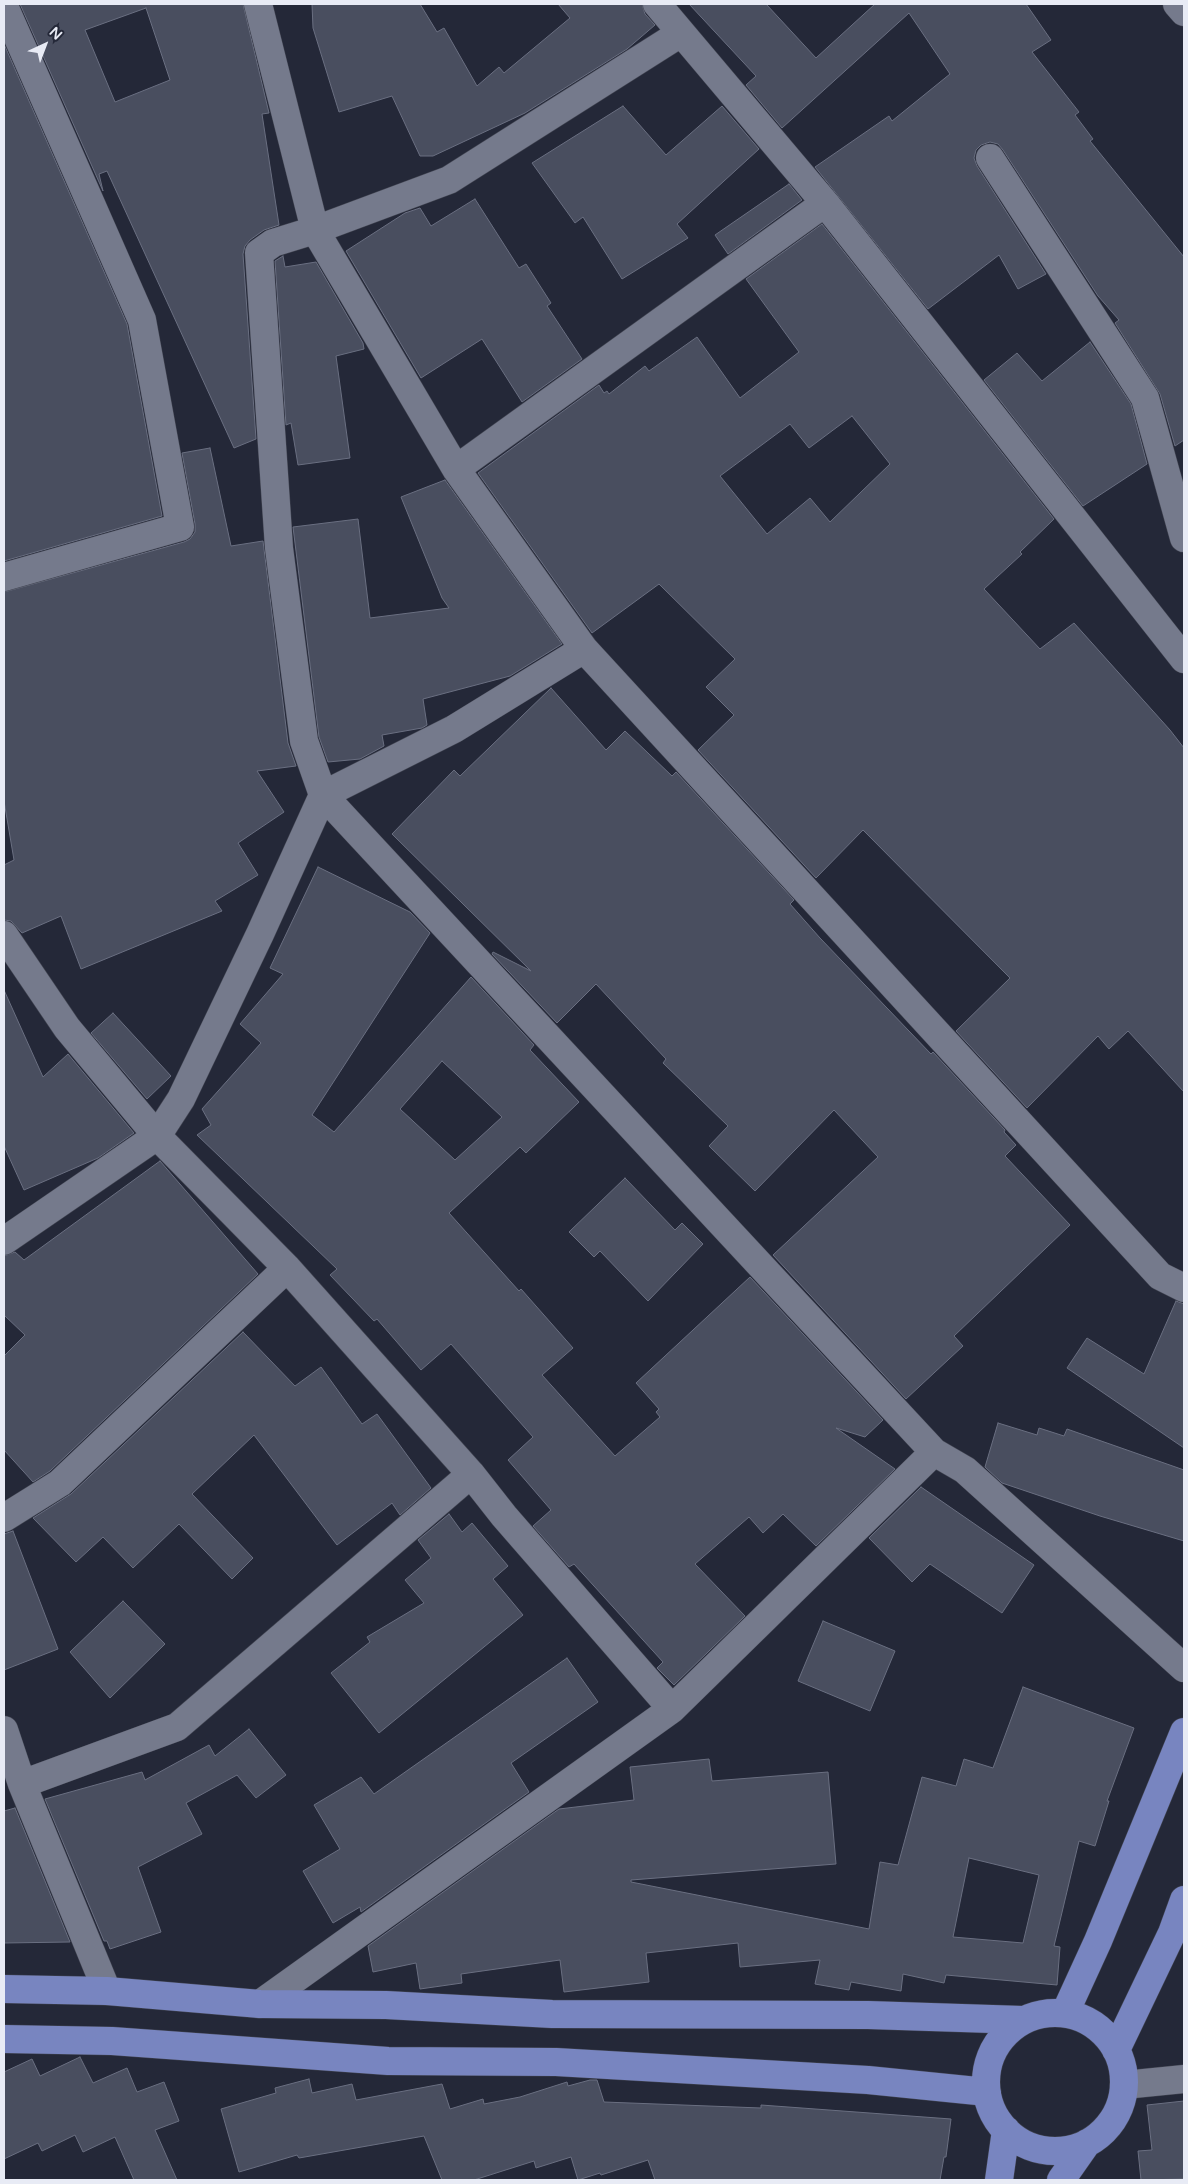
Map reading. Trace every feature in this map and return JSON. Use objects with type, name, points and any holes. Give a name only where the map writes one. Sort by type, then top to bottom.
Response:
[{"type":"main road","points":[[1066,2013],[1098,1941],[1184,1732]]},
{"type":"main road","points":[[1116,2050],[1172,1933],[1184,1900]]},
{"type":"main road","points":[[4,1989],[107,1991],[260,2004],[386,2005],[552,2014],[868,2015],[1023,2020],[1044,2014],[1066,2013],[1086,2020],[1103,2032],[1116,2050],[1122,2067],[1124,2084],[1121,2102],[1113,2119],[1087,2143],[1061,2180]]},
{"type":"main road","points":[[1023,2020],[1006,2033],[993,2050],[987,2070],[986,2092],[993,2113],[1006,2130],[1024,2143],[1044,2150],[1066,2149],[1087,2143]]},
{"type":"main road","points":[[4,2039],[112,2041],[388,2061],[566,2063],[868,2080],[986,2092]]},
{"type":"main road","points":[[998,2180],[1006,2130]]},
{"type":"street","points":[[258,4],[315,230],[456,469],[584,649],[1160,1276],[1184,1288]]},
{"type":"street","points":[[657,4],[825,203],[1184,659]]},
{"type":"street","points":[[1177,4],[1184,12]]},
{"type":"street","points":[[4,6],[142,320],[180,527],[4,577]]},
{"type":"street","points":[[681,33],[449,180],[315,230],[273,242],[259,253],[279,548],[304,741],[322,795],[934,1452],[965,1470],[1184,1668]]},
{"type":"street","points":[[990,158],[1145,398],[1184,538]]},
{"type":"street","points":[[456,469],[825,203]]},
{"type":"street","points":[[4,1241],[157,1136],[181,1099],[260,934],[322,795],[454,729],[584,649]]},
{"type":"street","points":[[4,935],[66,1028],[157,1136],[287,1268],[471,1474],[504,1516],[672,1708]]},
{"type":"street","points":[[4,1518],[60,1483],[287,1268]]},
{"type":"street","points":[[260,2004],[672,1708],[934,1452]]},
{"type":"street","points":[[22,1784],[177,1726],[471,1474]]},
{"type":"street","points":[[4,1730],[22,1784],[107,1991]]},
{"type":"street","points":[[1124,2084],[1184,2080]]},
{"type":"building","points":[[20,4],[243,4],[269,113],[262,114],[279,225],[264,230],[250,240],[245,246],[243,254],[256,439],[234,448],[107,171],[99,174],[103,191]],"holes":[[[146,8],[170,80],[115,102],[85,30]]]},
{"type":"building","points":[[312,4],[420,4],[437,32],[444,28],[477,86],[499,67],[504,73],[570,18],[558,4],[642,4],[645,14],[655,25],[627,49],[525,113],[433,156],[420,156],[392,96],[339,112],[313,28]]},
{"type":"building","points":[[689,4],[766,4],[816,58],[875,4],[1026,4],[1051,40],[1032,52],[1079,112],[1075,115],[1093,139],[1090,141],[1184,257],[1184,440],[1175,446],[1160,394],[1115,323],[1119,320],[1098,296],[998,144],[990,142],[981,145],[976,150],[974,158],[977,166],[1046,274],[1018,289],[999,255],[928,309],[815,167],[889,116],[892,121],[950,74],[909,13],[782,128],[746,85],[756,76]]},
{"type":"building","points":[[4,44],[127,324],[162,516],[4,561]]},
{"type":"building","points":[[623,106],[666,155],[722,106],[759,149],[677,224],[688,238],[622,279],[583,217],[575,223],[532,163]]},
{"type":"building","points":[[789,184],[802,200],[728,254],[715,235]]},
{"type":"building","points":[[475,199],[519,268],[526,264],[551,303],[547,306],[582,359],[522,402],[482,339],[421,378],[346,251],[405,213],[420,208],[431,226]]},
{"type":"building","points":[[822,224],[1054,519],[1020,552],[1022,554],[984,589],[1040,649],[1074,623],[1184,748],[1184,1092],[1128,1031],[1109,1049],[1098,1036],[1027,1108],[956,1031],[1010,978],[863,830],[816,878],[698,750],[734,715],[706,687],[735,659],[659,584],[592,633],[478,473],[599,385],[604,393],[607,391],[609,394],[645,366],[649,371],[697,337],[740,398],[799,352],[746,279]],"holes":[[[852,416],[890,464],[830,522],[810,498],[767,534],[720,476],[790,424],[809,448]]]},
{"type":"building","points":[[283,256],[285,267],[316,262],[363,343],[364,349],[336,356],[350,458],[298,465],[291,423],[286,425],[275,261]]},
{"type":"building","points":[[1090,342],[1131,404],[1147,464],[1083,506],[984,380],[1017,353],[1042,381]]},
{"type":"building","points":[[210,448],[231,546],[263,541],[288,743],[296,766],[257,771],[284,812],[238,843],[258,875],[215,901],[222,911],[81,969],[61,916],[22,933],[11,921],[4,920],[4,865],[14,860],[4,801],[4,592],[190,539],[195,532],[195,524],[182,453]]},
{"type":"building","points":[[445,480],[562,644],[510,676],[423,699],[427,725],[422,728],[382,735],[384,746],[360,759],[328,762],[319,737],[293,527],[358,519],[370,618],[449,608],[442,598],[401,497]]},
{"type":"building","points":[[551,688],[606,750],[625,731],[672,776],[676,772],[794,900],[790,904],[820,938],[931,1054],[933,1052],[1005,1130],[1004,1132],[1016,1145],[1005,1156],[1070,1225],[954,1336],[963,1346],[906,1399],[773,1255],[878,1157],[834,1110],[755,1191],[709,1146],[728,1126],[663,1063],[666,1059],[596,984],[557,1023],[492,954],[493,952],[531,971],[392,834],[454,770],[460,776]]},
{"type":"building","points":[[318,867],[410,912],[430,933],[312,1115],[334,1132],[471,977],[534,1045],[530,1050],[579,1102],[526,1153],[520,1147],[449,1213],[519,1291],[521,1289],[573,1348],[542,1375],[615,1456],[660,1417],[656,1412],[659,1409],[636,1383],[750,1277],[883,1420],[865,1437],[836,1428],[895,1469],[816,1546],[783,1514],[763,1533],[749,1517],[695,1564],[745,1616],[674,1685],[657,1668],[663,1662],[574,1564],[569,1567],[533,1526],[551,1510],[508,1460],[533,1437],[451,1344],[421,1370],[377,1319],[374,1321],[330,1275],[337,1269],[197,1135],[211,1125],[202,1109],[261,1043],[240,1024],[283,974],[270,968]],"holes":[[[442,1061],[502,1117],[455,1160],[400,1109]]]},
{"type":"building","points":[[4,990],[43,1077],[68,1054],[134,1133],[98,1158],[24,1190],[4,1146]]},
{"type":"building","points":[[113,1013],[171,1076],[147,1099],[91,1033]]},
{"type":"building","points":[[160,1161],[258,1274],[50,1471],[33,1482],[4,1450],[4,1356],[25,1335],[4,1315],[4,1256],[15,1252],[24,1260]]},
{"type":"building","points":[[625,1178],[675,1230],[682,1223],[703,1244],[648,1301],[600,1251],[594,1257],[569,1232]]},
{"type":"building","points":[[1176,1301],[1184,1304],[1184,1448],[1067,1368],[1087,1338],[1144,1374]]},
{"type":"building","points":[[243,1332],[295,1386],[321,1367],[362,1424],[377,1414],[431,1488],[400,1515],[392,1503],[337,1545],[254,1435],[192,1494],[253,1558],[232,1579],[179,1524],[133,1568],[103,1537],[76,1562],[33,1518],[71,1494]]},
{"type":"building","points":[[998,1423],[1037,1435],[1039,1428],[1064,1436],[1067,1429],[1184,1470],[1184,1541],[1100,1516],[1002,1483],[985,1467]]},
{"type":"building","points":[[921,1487],[1034,1565],[1002,1613],[930,1564],[912,1582],[869,1538]]},
{"type":"building","points":[[449,1514],[462,1532],[472,1523],[508,1566],[493,1579],[523,1615],[379,1733],[331,1673],[370,1642],[367,1637],[424,1603],[405,1580],[431,1558],[418,1540]]},
{"type":"building","points":[[13,1531],[58,1649],[4,1670],[4,1534]]},
{"type":"building","points":[[123,1601],[165,1644],[110,1698],[70,1652]]},
{"type":"building","points":[[823,1621],[895,1651],[870,1711],[798,1681]]},
{"type":"building","points":[[567,1658],[598,1702],[511,1763],[529,1792],[361,1912],[360,1907],[333,1923],[303,1871],[340,1849],[314,1805],[361,1777],[374,1794]]},
{"type":"building","points":[[1023,1687],[1134,1728],[1107,1801],[1109,1801],[1095,1846],[1079,1841],[1054,1946],[1060,1947],[1057,1985],[946,1975],[944,1983],[903,1974],[901,1991],[851,1982],[849,1990],[815,1984],[820,1960],[740,1967],[738,1943],[646,1953],[649,1982],[564,1992],[560,1960],[461,1974],[462,1983],[420,1989],[416,1963],[373,1972],[368,1946],[559,1809],[634,1800],[630,1767],[709,1759],[712,1781],[828,1772],[836,1864],[631,1880],[631,1882],[869,1929],[880,1862],[898,1865],[922,1777],[956,1786],[964,1759],[993,1768]],"holes":[[[969,1858],[1039,1875],[1023,1943],[953,1937]]]},
{"type":"building","points":[[249,1729],[286,1775],[256,1798],[237,1775],[186,1803],[202,1834],[138,1867],[161,1932],[110,1949],[107,1941],[104,1941],[45,1799],[142,1772],[145,1780],[209,1745],[215,1756]]},
{"type":"building","points":[[15,1808],[70,1942],[4,1943],[4,1811]]},
{"type":"building","points":[[80,2057],[93,2083],[127,2068],[137,2092],[164,2082],[179,2121],[155,2130],[177,2180],[134,2180],[115,2137],[83,2152],[75,2135],[42,2151],[38,2143],[4,2159],[4,2072],[32,2059],[40,2076]]},
{"type":"building","points":[[309,2079],[312,2093],[352,2084],[356,2100],[442,2084],[450,2109],[483,2099],[484,2104],[520,2097],[567,2082],[568,2086],[597,2080],[604,2102],[761,2108],[761,2105],[951,2119],[946,2157],[944,2157],[940,2180],[655,2180],[648,2160],[601,2175],[600,2173],[578,2180],[571,2157],[536,2168],[534,2161],[474,2180],[442,2180],[424,2136],[299,2158],[297,2155],[239,2172],[221,2109],[276,2093],[275,2088]]},
{"type":"building","points":[[1184,2101],[1184,2179],[1141,2180],[1138,2151],[1152,2150],[1147,2105]]}]
